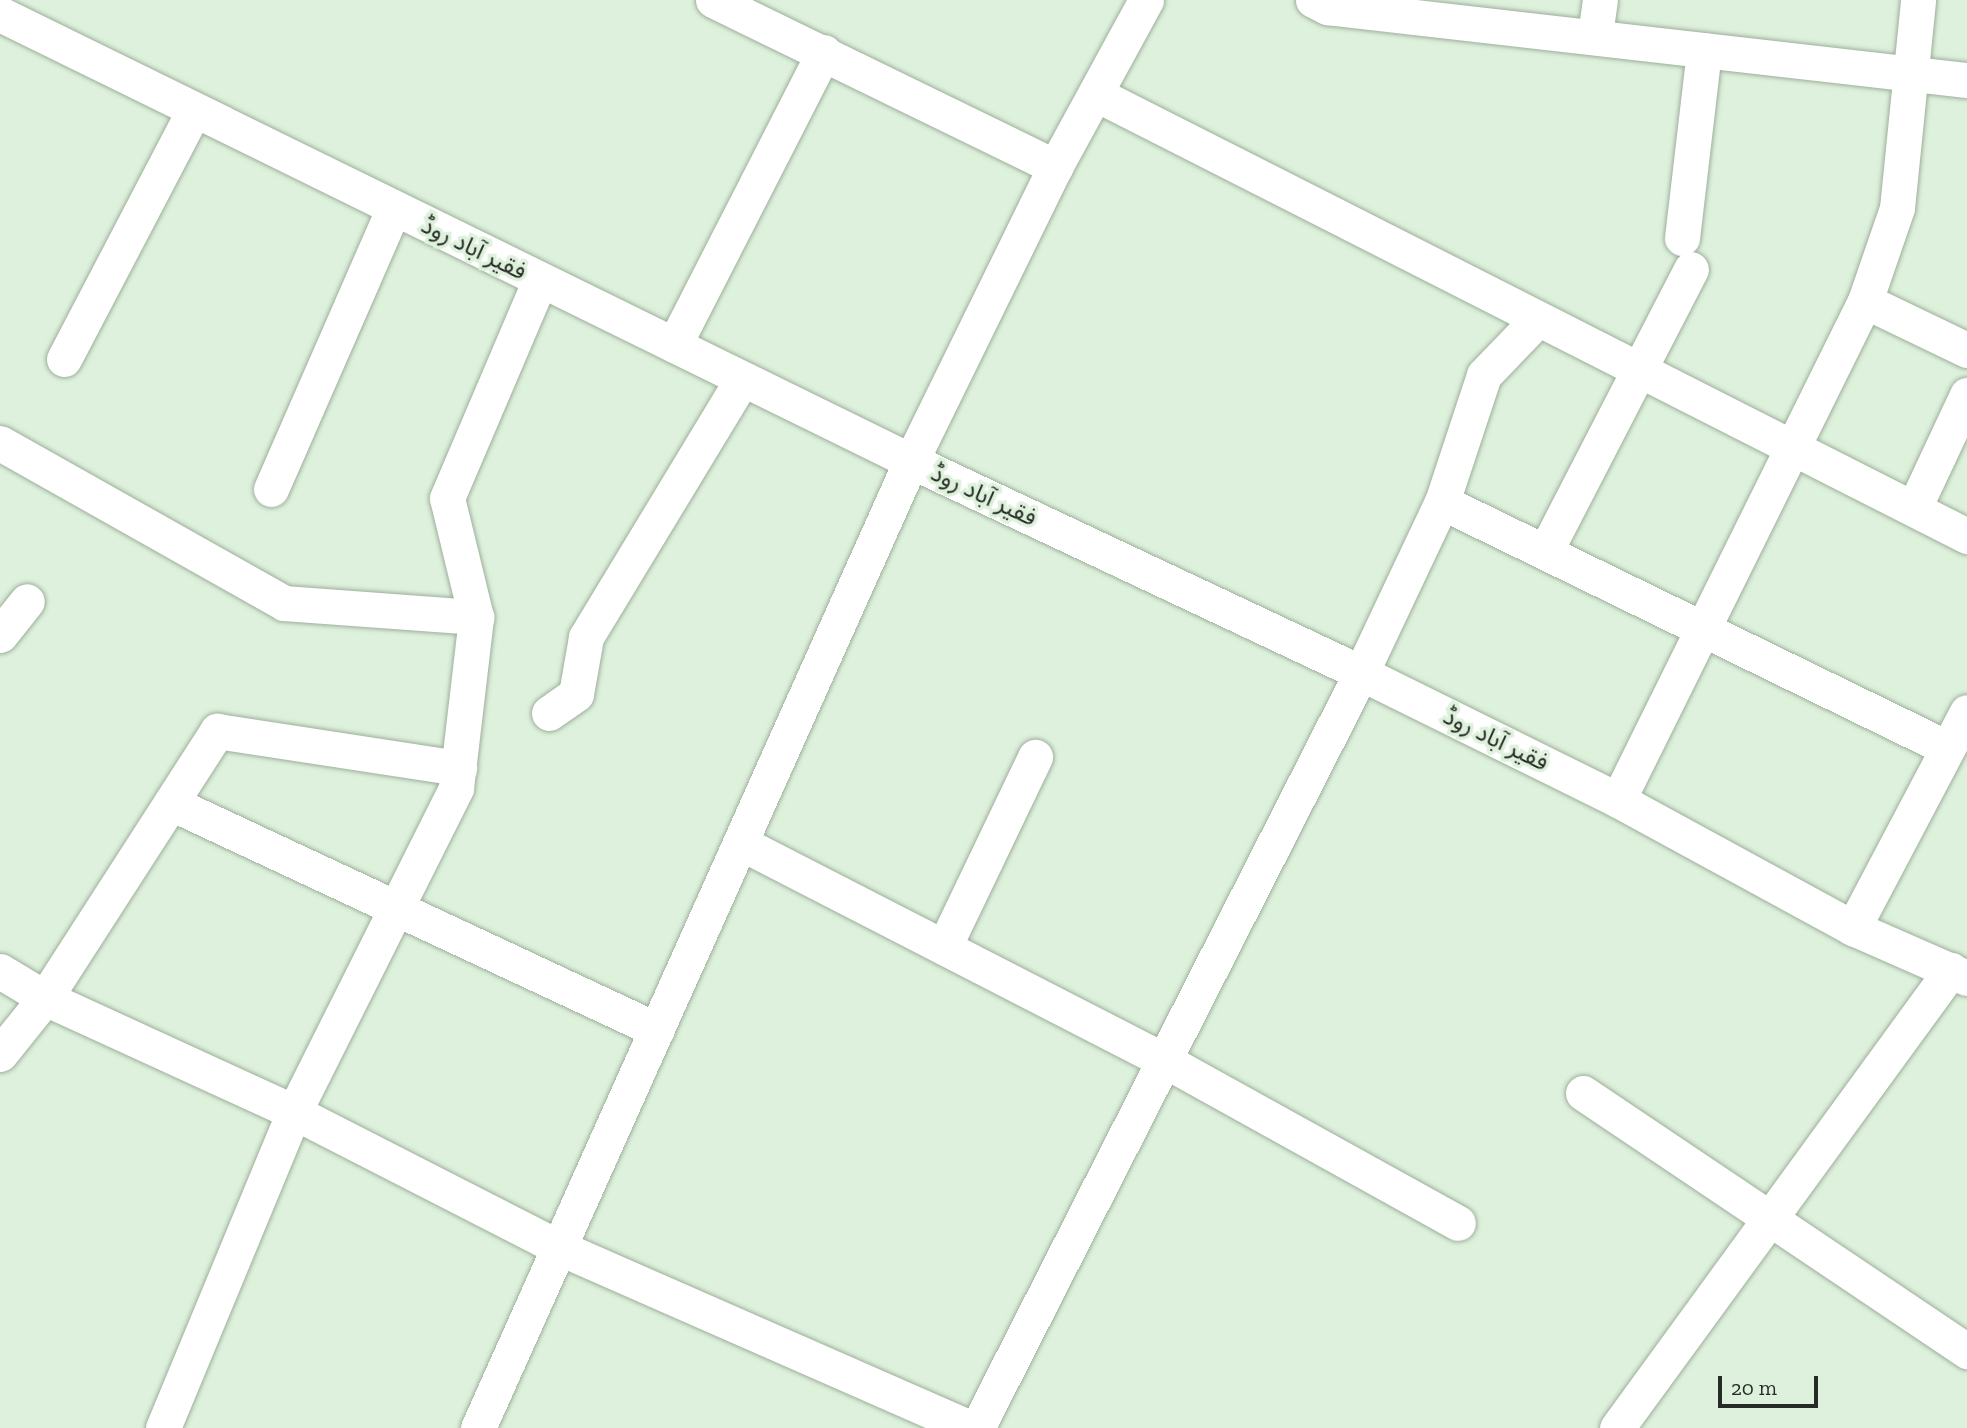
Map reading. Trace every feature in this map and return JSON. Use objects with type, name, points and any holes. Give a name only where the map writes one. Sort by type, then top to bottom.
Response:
[{"type":"street","points":[[713,0],[1055,167]]},
{"type":"street","points":[[478,1428],[911,461],[1055,167],[1146,0]]},
{"type":"street","points":[[1313,0],[1327,8],[1595,35],[1910,76],[1967,80]]},
{"type":"street","points":[[1595,35],[1600,0]]},
{"type":"street","points":[[1618,800],[1701,623],[1796,447],[1865,301],[1897,208],[1918,0]]},
{"type":"street","name":"فقیر آباد روڈ","points":[[0,14],[911,461],[1361,673],[1618,800],[1853,928],[1959,974]]},
{"type":"street","points":[[1546,550],[1636,370],[1687,254],[1704,50]]},
{"type":"street","points":[[674,345],[824,52]]},
{"type":"street","points":[[1096,94],[1536,321],[1796,447],[1967,536]]},
{"type":"street","points":[[65,359],[194,110]]},
{"type":"street","points":[[271,489],[394,208]]},
{"type":"street","points":[[163,1428],[294,1112],[456,788],[476,617],[447,498],[540,280]]},
{"type":"street","points":[[1865,301],[1967,350]]},
{"type":"street","points":[[977,1428],[1361,673],[1442,502],[1484,375],[1536,321]]},
{"type":"street","points":[[549,713],[576,694],[586,637],[742,379]]},
{"type":"street","points":[[1914,508],[1967,396]]},
{"type":"street","points":[[0,443],[284,604],[476,617]]},
{"type":"street","points":[[1442,502],[1701,623],[1945,747]]},
{"type":"street","points":[[0,635],[27,601]]},
{"type":"street","points":[[1853,928],[1945,747],[1967,712]]},
{"type":"street","points":[[0,1054],[45,998],[217,731],[458,768]]},
{"type":"street","points":[[944,947],[1035,757]]},
{"type":"street","points":[[171,803],[397,906],[657,1030]]},
{"type":"street","points":[[741,843],[1164,1060],[1458,1223]]},
{"type":"street","points":[[0,971],[45,998],[294,1112],[559,1248],[970,1428]]},
{"type":"street","points":[[1617,1428],[1766,1220],[1959,974]]},
{"type":"street","points":[[1583,1093],[1766,1220],[1967,1351]]}]
